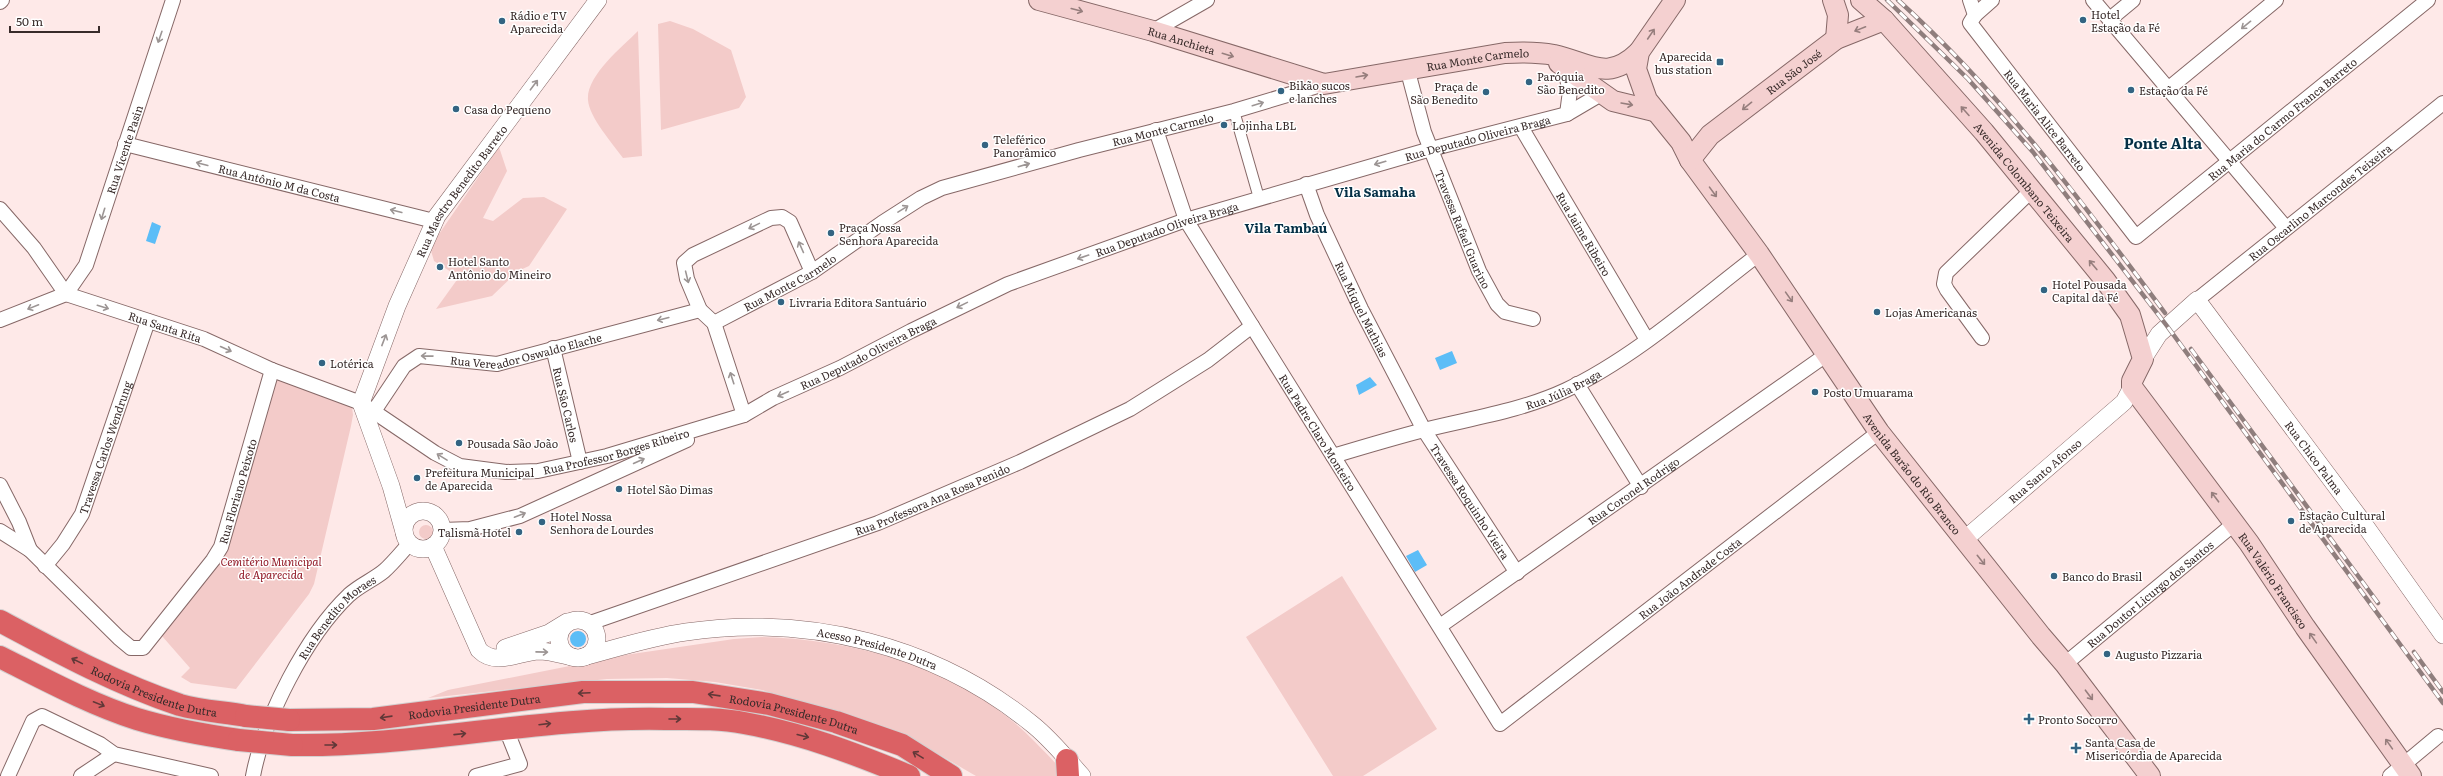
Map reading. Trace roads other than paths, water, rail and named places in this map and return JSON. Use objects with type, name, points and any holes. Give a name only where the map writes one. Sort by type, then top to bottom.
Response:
[{"type":"highway","name":"Rodovia Presidente Dutra","points":[[0,621],[54,650],[139,690],[182,705],[246,716],[290,720],[373,719],[583,692],[693,692],[770,704],[836,722],[902,745],[951,775]]},
{"type":"highway","name":"Rodovia Presidente Dutra","points":[[0,657],[76,694],[136,718],[174,729],[239,740],[292,745],[381,743],[554,723],[626,718],[707,719],[729,721],[808,737],[909,776]]},
{"type":"main road","name":"Rua Anchieta","points":[[1039,0],[1153,31],[1324,84]]},
{"type":"main road","name":"Rua Monte Carmelo","points":[[1324,84],[1407,68],[1505,52],[1529,52],[1544,54],[1604,70],[1629,62],[1638,61],[1675,0]]},
{"type":"main road","points":[[1834,0],[1838,15],[1836,39]]},
{"type":"main road","name":"Avenida Colombano Teixeira","points":[[1861,0],[1884,20],[1984,132],[2105,280],[2130,315],[2143,359]]},
{"type":"main road","name":"Rua São José","points":[[1690,160],[1710,135],[1836,39],[1884,20]]},
{"type":"main road","points":[[1544,54],[1564,66],[1601,94],[1613,101],[1654,111]]},
{"type":"main road","points":[[1601,94],[1614,74],[1624,70],[1638,61],[1641,87],[1654,111],[1681,142],[1690,160]]},
{"type":"main road","name":"Rua São José","points":[[1681,142],[1710,135]]},
{"type":"main road","name":"Avenida Barão do Rio Branco","points":[[1690,160],[1818,338],[1826,355],[1879,432],[2041,636],[2065,664],[2150,776]]},
{"type":"main road","points":[[2132,396],[2132,381],[2143,359]]},
{"type":"main road","name":"Rua Valério Francisco","points":[[2132,396],[2235,523],[2401,772]]},
{"type":"street","name":"Rua Vicente Pasin","points":[[66,294],[86,265],[173,0]]},
{"type":"street","name":"Rua Maestro Benedito Barreto","points":[[368,407],[397,306],[434,221],[454,192],[598,0]]},
{"type":"street","points":[[1153,31],[1207,0]]},
{"type":"street","name":"Rua Maria Alice Barreto","points":[[1970,0],[1975,15],[1970,23],[2136,237]]},
{"type":"street","points":[[1975,15],[1992,0]]},
{"type":"street","points":[[2093,0],[2286,228]]},
{"type":"street","points":[[2110,20],[2133,0]]},
{"type":"street","points":[[2168,89],[2276,0]]},
{"type":"street","name":"Rua Maria do Carmo Franca Barreto","points":[[2136,237],[2428,0]]},
{"type":"street","points":[[1564,66],[1570,90],[1567,114]]},
{"type":"street","name":"Travessa Rafael Guarino","points":[[1407,68],[1424,132],[1479,271],[1497,304],[1505,312],[1533,319]]},
{"type":"street","name":"Rua Monte Carmelo","points":[[714,323],[812,272],[882,223],[921,198],[942,188],[1156,130],[1234,112],[1324,84]]},
{"type":"street","name":"Rua Deputado Oliveira Braga","points":[[698,430],[744,415],[773,398],[840,368],[911,331],[1008,284],[1186,220],[1431,149],[1567,114],[1601,94]]},
{"type":"street","name":"Rua Oscarlino Marcondes Teixeira","points":[[2197,300],[2443,103]]},
{"type":"street","points":[[1234,112],[1259,198]]},
{"type":"street","name":"Rua Jaime Ribeiro","points":[[1521,127],[1647,340]]},
{"type":"street","name":"Rua Padre Claro Monteiro","points":[[1156,130],[1186,220],[1500,724]]},
{"type":"street","name":"Rua Antônio M da Costa","points":[[125,144],[434,221]]},
{"type":"street","name":"Rua Miquel Mathias","points":[[1306,184],[1317,215],[1361,309],[1424,430]]},
{"type":"street","points":[[1982,338],[1947,290],[1944,284],[1946,273],[2031,191]]},
{"type":"street","points":[[0,209],[34,248],[66,294],[0,320]]},
{"type":"street","points":[[744,415],[714,323],[700,310],[687,279],[684,263],[702,252],[771,218],[782,217],[790,222],[812,272]]},
{"type":"street","name":"Rua Júlia Braga","points":[[1333,456],[1424,430],[1485,417],[1536,403],[1577,384],[1647,340],[1759,254]]},
{"type":"street","name":"Rua Santa Rita","points":[[66,294],[204,339],[272,370],[368,407]]},
{"type":"street","points":[[2143,359],[2159,334],[2197,300]]},
{"type":"street","name":"Rua Chico Palma","points":[[2197,300],[2359,517],[2443,635]]},
{"type":"street","name":"Rua Vereador Oswaldo Elache","points":[[368,407],[404,366],[419,356],[498,364],[553,348],[700,310]]},
{"type":"street","points":[[2130,315],[2159,334]]},
{"type":"street","name":"Travessa Carlos Wendrung","points":[[45,566],[63,544],[82,514],[148,321]]},
{"type":"street","name":"Rua Professora Ana Rosa Penido","points":[[479,650],[490,651],[514,646],[549,633],[568,622],[583,620],[591,625],[878,523],[1020,462],[1130,409],[1203,364],[1252,326]]},
{"type":"street","name":"Rua São Carlos","points":[[553,348],[580,462]]},
{"type":"street","name":"Rua Coronel Rodrigo","points":[[1440,626],[1641,487],[1826,355]]},
{"type":"street","name":"Rua Floriano Peixoto","points":[[45,566],[131,648],[143,648],[151,640],[221,547],[272,370]]},
{"type":"street","points":[[1577,384],[1641,487]]},
{"type":"street","name":"Rua Santo Afonso","points":[[1965,539],[2132,396]]},
{"type":"street","points":[[368,407],[391,486],[407,538],[421,550],[434,546],[440,540],[442,530],[439,520],[429,512],[415,506],[391,486]]},
{"type":"street","name":"Rua Professor Borges Ribeiro","points":[[368,407],[436,453],[460,466],[506,472],[538,471],[580,462],[698,430]]},
{"type":"street","points":[[442,530],[470,529],[520,516],[688,440],[698,430]]},
{"type":"street","name":"Travessa Roquinho Vieira","points":[[1424,430],[1517,572]]},
{"type":"street","name":"Rua João Andrade Costa","points":[[1500,724],[1879,432]]},
{"type":"street","points":[[0,485],[19,522],[30,550]]},
{"type":"street","points":[[407,538],[405,523],[414,514],[429,512]]},
{"type":"street","name":"Rua Doutor Licurgo dos Santos","points":[[2065,664],[2235,523]]},
{"type":"street","points":[[0,531],[30,550],[45,566]]},
{"type":"street","name":"Rua Benedito Moraes","points":[[253,776],[261,745],[277,701],[296,667],[334,613],[358,588],[384,571],[407,538]]},
{"type":"street","points":[[434,546],[479,650],[484,655],[499,659],[541,651],[578,657],[595,648],[597,641],[591,625]]},
{"type":"street","points":[[568,622],[560,632],[560,645],[563,650],[578,657]]},
{"type":"street","points":[[591,625],[613,640],[634,643]]},
{"type":"street","name":"Acesso Presidente Dutra","points":[[578,657],[685,632],[722,628],[792,628],[822,631],[883,646],[930,662],[957,674],[1033,724],[1067,768],[1082,776]]},
{"type":"street","points":[[10,770],[33,721],[42,716],[100,744],[114,754],[212,776]]},
{"type":"street","points":[[476,776],[520,764],[506,729]]},
{"type":"street","points":[[2401,772],[2438,736]]},
{"type":"street","points":[[81,776],[114,754]]},
{"type":"water","points":[[152,222],[161,226],[155,244],[146,241]]},
{"type":"water","points":[[1452,351],[1457,363],[1440,370],[1435,358]]},
{"type":"water","points":[[1370,377],[1377,385],[1359,395],[1356,385]]},
{"type":"water","points":[[1418,550],[1427,565],[1415,572],[1406,556]]},
{"type":"water","points":[[578,631],[584,633],[586,639],[584,645],[578,647],[572,645],[570,639],[572,633]]},
{"type":"railway","points":[[1887,0],[1968,79],[2033,152],[2167,326],[2443,703]]},
{"type":"railway","points":[[1898,0],[1936,36],[2006,111],[2072,190],[2165,313]]},
{"type":"railway","points":[[2191,349],[2378,603]]},
{"type":"railway","points":[[2414,652],[2443,692]]},
{"type":"place","name":"Hotel Estação da Fé","points":[[2083,20]]},
{"type":"place","name":"Rádio e TV Aparecida","points":[[502,21]]},
{"type":"place","name":"Aparecida bus station","points":[[1720,62]]},
{"type":"place","name":"Paróquia São Benedito","points":[[1529,82]]},
{"type":"place","name":"Estação da Fé","points":[[2131,90]]},
{"type":"place","name":"Bikão sucos e lanches","points":[[1281,91]]},
{"type":"place","name":"Praça de São Benedito","points":[[1486,92]]},
{"type":"place","name":"Casa do Pequeno","points":[[456,109]]},
{"type":"place","name":"Lojinha LBL","points":[[1224,125]]},
{"type":"place","name":"Teleférico Panorâmico","points":[[985,145]]},
{"type":"place","name":"Praça Nossa Senhora Aparecida","points":[[831,233]]},
{"type":"place","name":"Hotel Santo Antônio do Mineiro","points":[[440,267]]},
{"type":"place","name":"Hotel Pousada Capital da Fé","points":[[2044,290]]},
{"type":"place","name":"Livraria Editora Santuário","points":[[781,302]]},
{"type":"place","name":"Lojas Americanas","points":[[1877,312]]},
{"type":"place","name":"Lotérica","points":[[322,363]]},
{"type":"place","name":"Posto Umuarama","points":[[1815,392]]},
{"type":"place","name":"Pousada São João","points":[[459,443]]},
{"type":"place","name":"Prefeitura Municipal de Aparecida","points":[[417,478]]},
{"type":"place","name":"Hotel São Dimas","points":[[619,489]]},
{"type":"place","name":"Estação Cultural de Aparecida","points":[[2291,521]]},
{"type":"place","name":"Hotel Nossa Senhora de Lourdes","points":[[542,522]]},
{"type":"place","name":"Talismã Hotel","points":[[519,532]]},
{"type":"place","name":"Banco do Brasil","points":[[2054,576]]},
{"type":"place","name":"Augusto Pizzaria","points":[[2107,654]]},
{"type":"place","name":"Pronto Socorro","points":[[2029,719]]},
{"type":"place","name":"Santa Casa de Misericórdia de Aparecida","points":[[2076,748]]},
{"type":"district","name":"Ponte Alta","points":[[2163,142]]},
{"type":"district","name":"Vila Samaha","points":[[1375,191]]},
{"type":"district","name":"Vila Tambaú","points":[[1286,227]]},
{"type":"park label","name":"Cemitério Municipal de Aparecida","points":[[271,567]]}]
